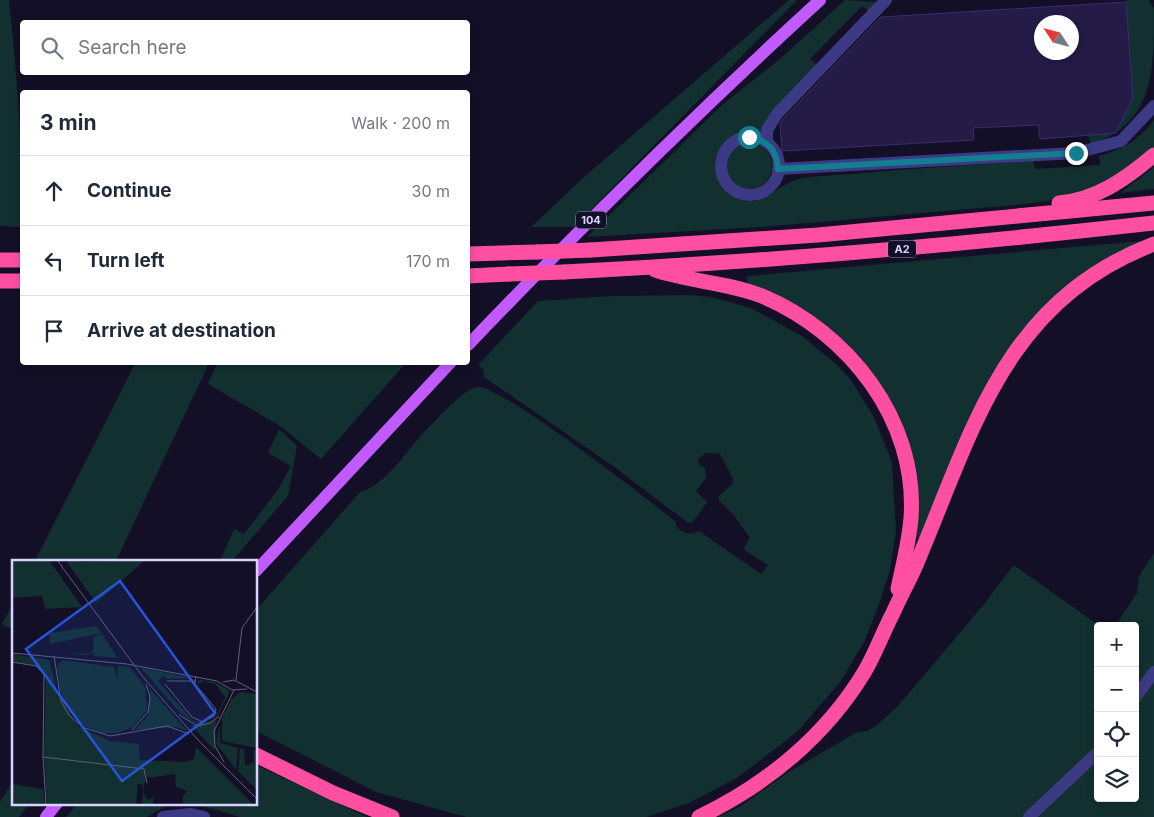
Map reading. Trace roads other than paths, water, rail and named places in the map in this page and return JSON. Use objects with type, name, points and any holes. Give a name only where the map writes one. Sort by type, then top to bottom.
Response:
[{"type":"highway","points":[[1014,217],[1041,204],[1077,201],[1106,189],[1139,168],[1154,155]]},
{"type":"highway","name":"A2","points":[[470,254],[591,250],[818,235],[1154,203]]},
{"type":"highway","name":"A2","points":[[470,276],[649,268],[1007,239],[1154,223]]},
{"type":"highway","points":[[698,817],[752,788],[805,745],[847,698],[865,671],[916,566],[966,440],[1004,367],[1030,331],[1061,299],[1098,271],[1154,244]]},
{"type":"highway","points":[[0,260],[20,260]]},
{"type":"highway","points":[[649,268],[680,279],[725,284],[761,296],[791,310],[816,326],[846,352],[873,383],[889,413],[899,439],[910,488],[911,517],[905,559],[892,614]]},
{"type":"highway","points":[[0,281],[20,281]]},
{"type":"highway","points":[[258,756],[333,793],[392,817]]},
{"type":"main road","name":"104","points":[[470,344],[612,199],[747,67],[820,0]]},
{"type":"main road","points":[[258,569],[448,365]]},
{"type":"main road","points":[[46,817],[56,804]]},
{"type":"street","points":[[768,143],[749,137],[731,143],[721,160],[724,178],[736,192],[754,194],[771,186],[778,169],[778,159],[768,143],[767,130],[777,114],[886,0]]},
{"type":"street","points":[[778,169],[1076,153],[1121,142],[1154,106]]},
{"type":"street","points":[[1139,693],[1154,672]]},
{"type":"street","points":[[1029,817],[1094,756]]},
{"type":"street","points":[[163,817],[191,814],[204,817]]}]
